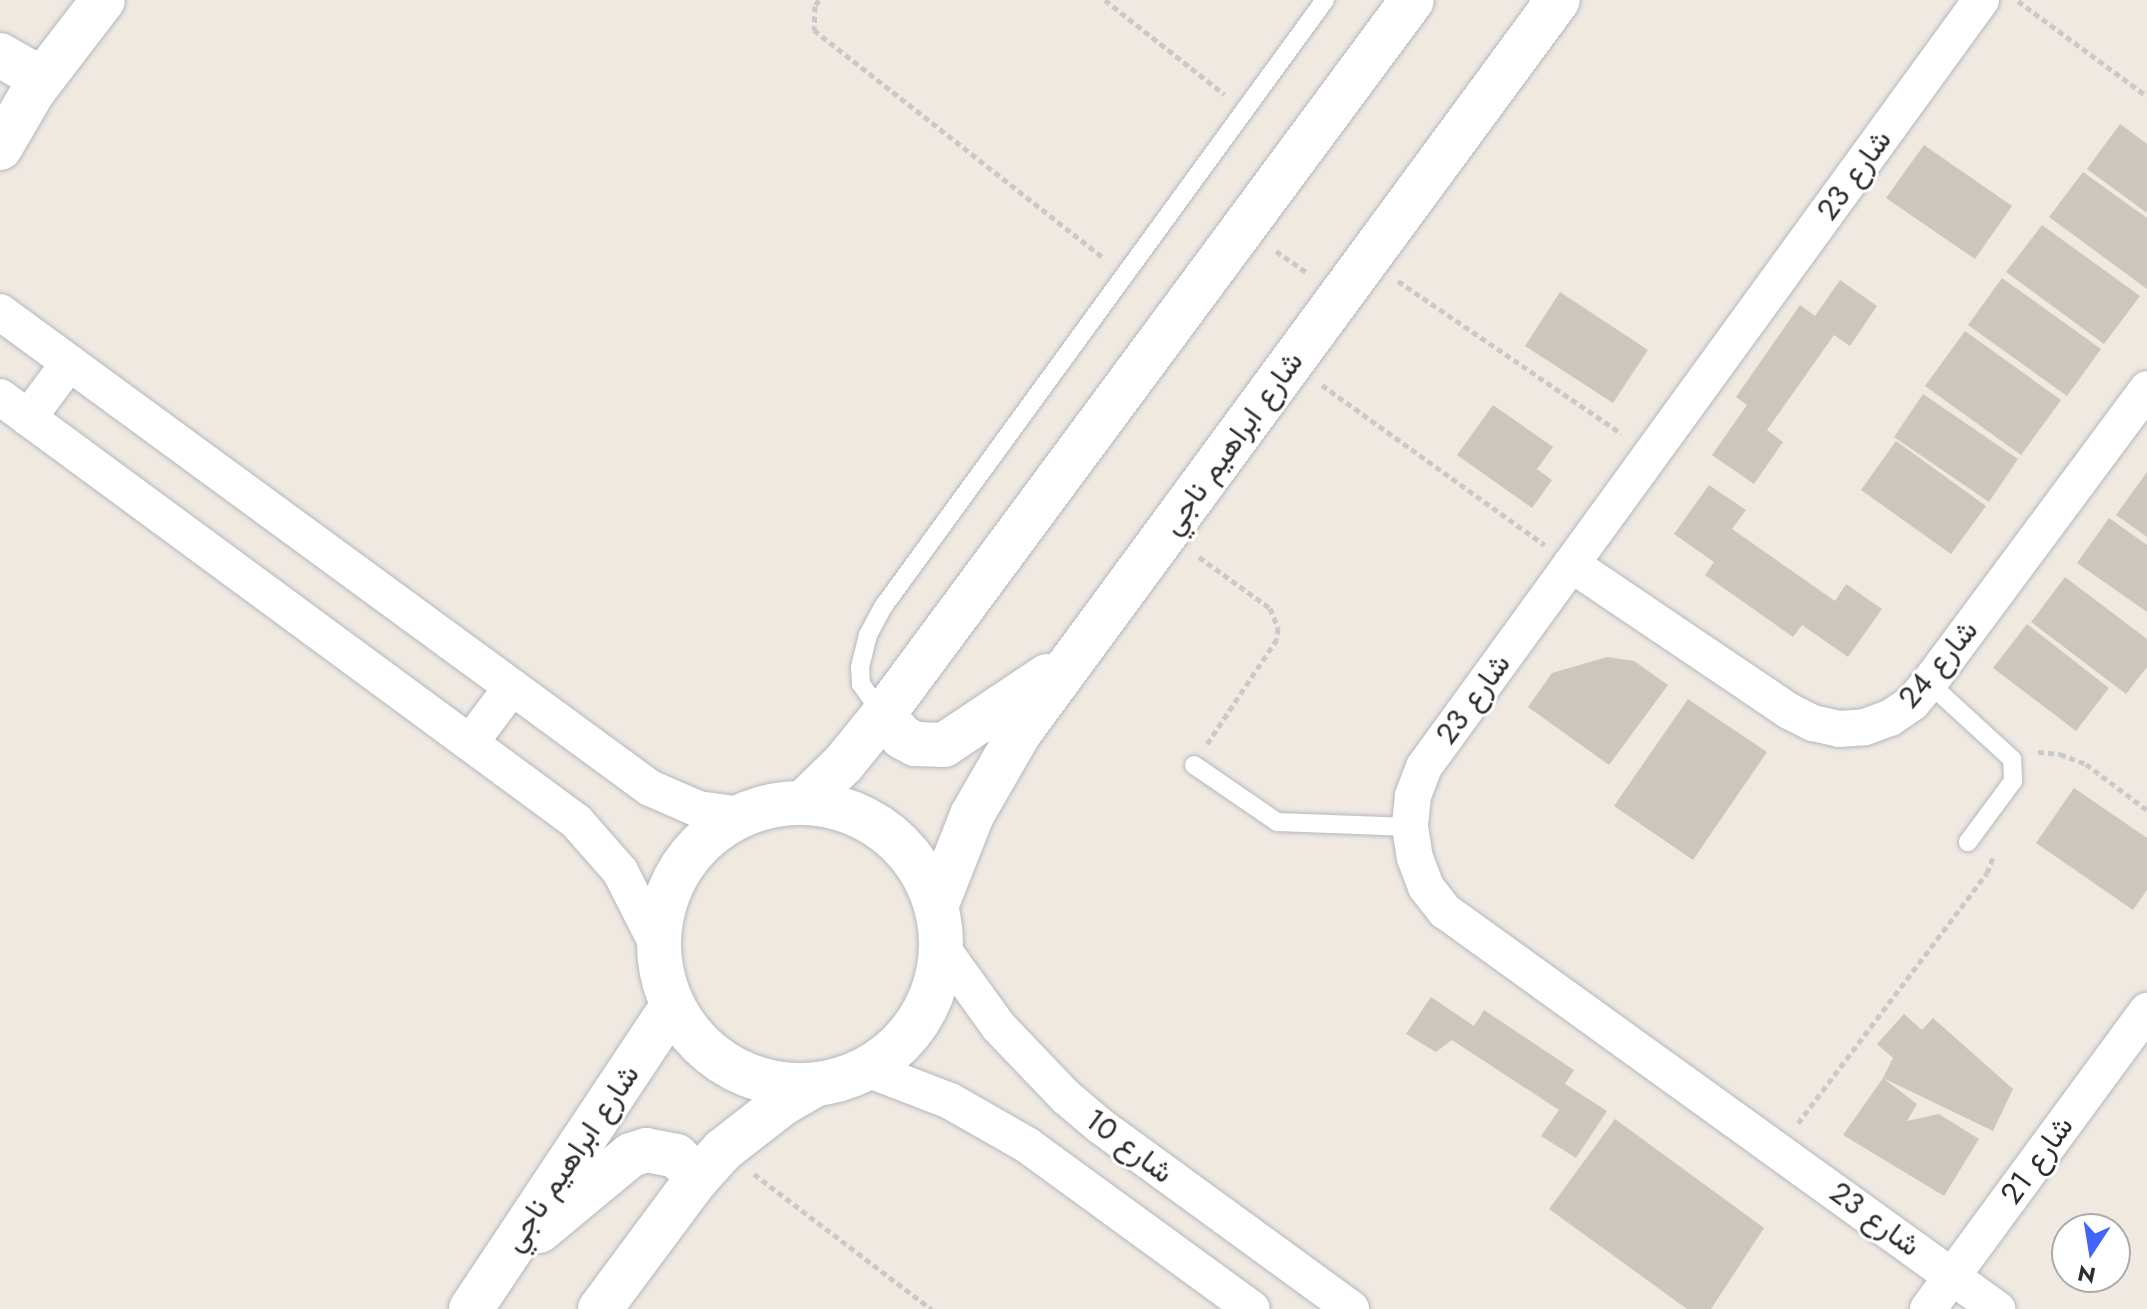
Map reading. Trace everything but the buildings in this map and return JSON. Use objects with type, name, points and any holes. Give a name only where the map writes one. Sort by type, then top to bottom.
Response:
[{"type":"street","points":[[0,148],[34,90],[103,0]]},
{"type":"street","points":[[804,802],[844,763],[883,715],[1412,0]]},
{"type":"street","name":"شارع ابراهيم ناجي","points":[[937,904],[972,815],[1020,732],[1558,0]]},
{"type":"street","name":"شارع 23","points":[[1981,0],[1424,767],[1413,796],[1410,827],[1415,858],[1426,887],[1445,911],[1997,1309]]},
{"type":"street","points":[[0,55],[26,70],[34,81],[34,90]]},
{"type":"street","points":[[0,312],[650,788],[698,809],[740,815]]},
{"type":"street","points":[[69,363],[14,407],[576,821],[599,845],[641,906],[657,944],[661,976],[672,1007],[691,1035],[716,1059],[758,1078],[780,1084],[815,1085]]},
{"type":"street","name":"شارع 24","points":[[1571,564],[1789,711],[1813,723],[1839,729],[1865,727],[1890,718],[1912,703],[1929,683],[2147,389]]},
{"type":"street","points":[[883,715],[902,737],[915,744],[944,745],[1077,655]]},
{"type":"street","points":[[470,743],[512,687]]},
{"type":"street","points":[[600,1309],[709,1166],[782,1104],[815,1085],[867,1069],[898,1047],[921,1019],[936,985],[942,948],[937,904],[922,872],[900,843],[872,822],[839,808],[804,802],[772,805],[740,815],[713,832],[690,854],[672,881],[657,944]]},
{"type":"street","name":"شارع 10","points":[[942,948],[1007,1037],[1031,1064],[1099,1125],[1351,1309]]},
{"type":"street","name":"شارع ابراهيم ناجي","points":[[471,1309],[672,1007]]},
{"type":"street","name":"شارع 21","points":[[1928,1309],[2147,1011]]},
{"type":"street","name":"شارع 10","points":[[867,1069],[950,1101],[1027,1145],[1252,1309]]},
{"type":"street","points":[[1063,1172],[1099,1125]]},
{"type":"street","points":[[504,1259],[631,1155],[662,1151],[676,1156],[688,1167],[709,1166]]},
{"type":"lane","points":[[883,715],[861,684],[860,667],[868,635],[883,607],[1325,0]]},
{"type":"lane","points":[[1929,683],[2012,759],[2013,781],[1968,842]]},
{"type":"lane","points":[[1194,765],[1277,822],[1410,827]]},
{"type":"path","points":[[819,0],[815,6],[814,30],[1125,275]]},
{"type":"path","points":[[1105,0],[1245,111]]},
{"type":"path","points":[[2017,0],[2147,96]]},
{"type":"path","points":[[1242,228],[1341,297]]},
{"type":"path","points":[[1367,260],[1652,453]]},
{"type":"path","points":[[1292,363],[1571,564]]},
{"type":"path","points":[[1166,533],[1270,608],[1278,628],[1277,639],[1194,765]]},
{"type":"path","points":[[2005,750],[2074,758],[2147,810]]},
{"type":"path","points":[[1778,1149],[1987,873],[1995,844],[2000,799]]},
{"type":"path","points":[[709,1166],[931,1309]]}]
